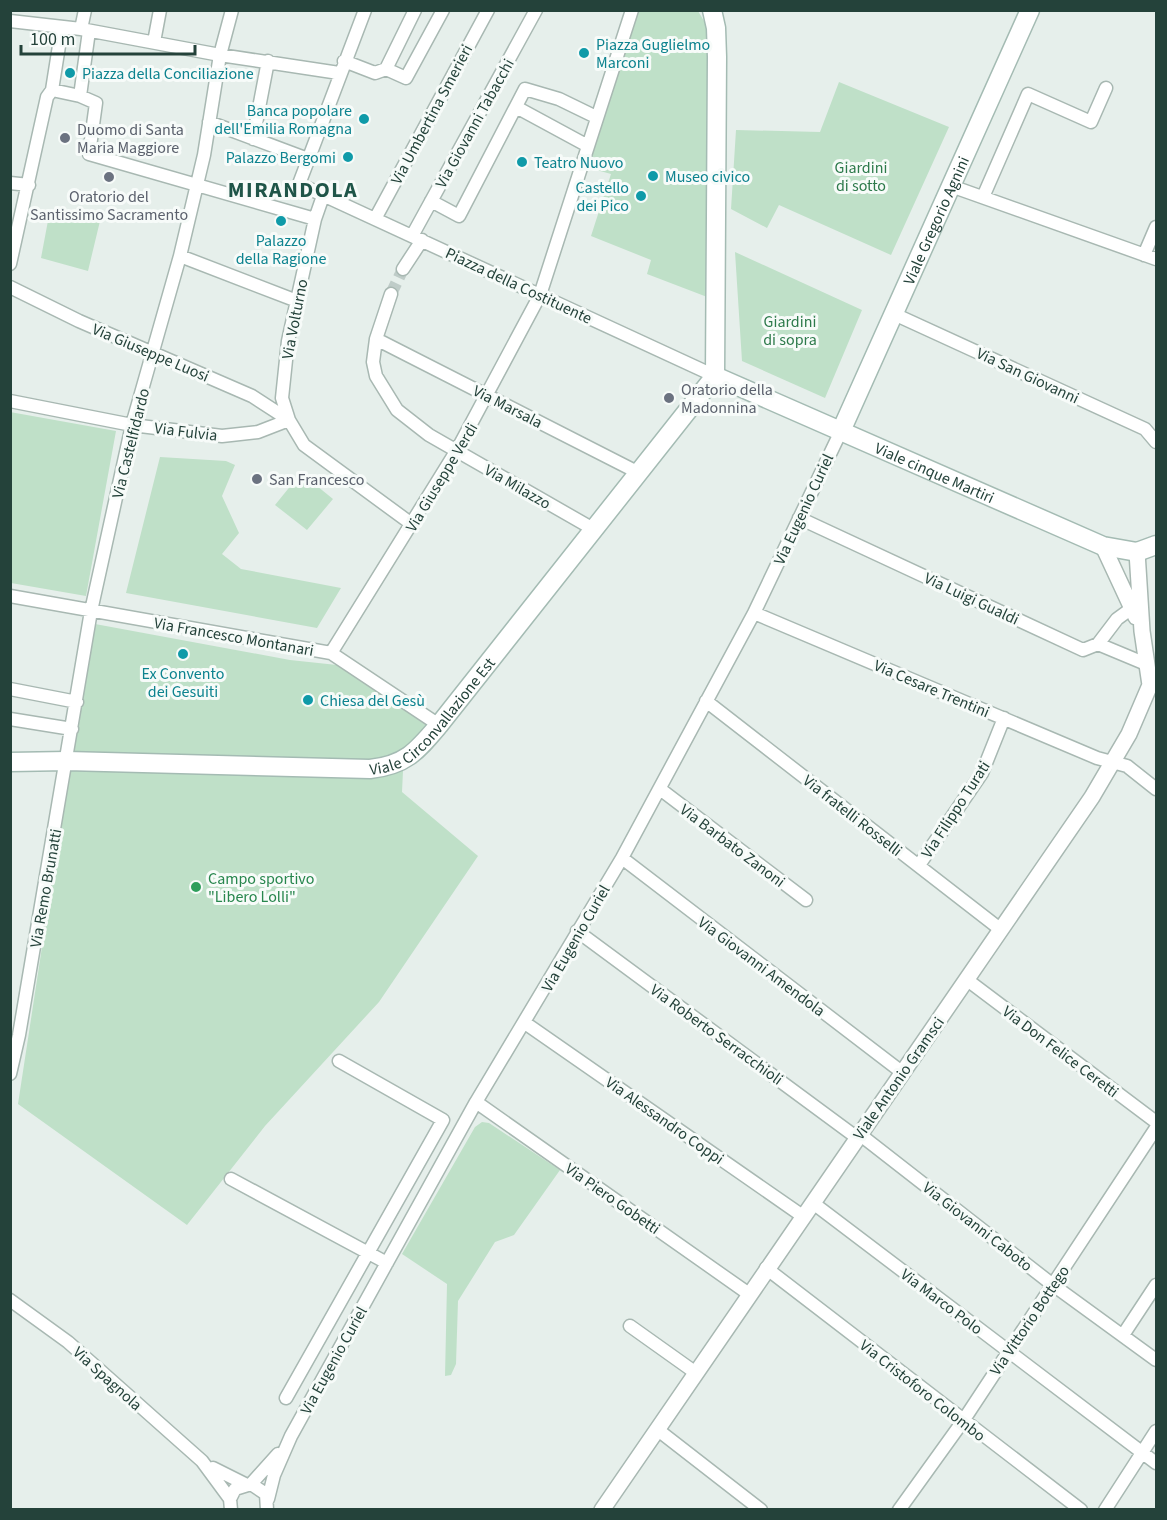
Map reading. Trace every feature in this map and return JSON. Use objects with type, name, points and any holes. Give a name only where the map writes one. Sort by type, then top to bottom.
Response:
[{"type":"main road","points":[[712,10],[717,28],[715,376]]},
{"type":"main road","name":"Viale Gregorio Agnini","points":[[841,430],[1030,10]]},
{"type":"main road","name":"Viale cinque Martiri","points":[[715,376],[1103,546],[1137,552]]},
{"type":"main road","name":"Viale Circonvallazione Est","points":[[10,762],[67,760],[370,769],[392,767],[415,753],[439,725],[715,376]]},
{"type":"main road","points":[[1137,552],[1156,545]]},
{"type":"street","points":[[80,96],[85,10]]},
{"type":"street","points":[[154,42],[159,10]]},
{"type":"street","name":"Via Castelfidardo","points":[[77,702],[91,611],[132,425],[180,256],[209,122],[220,55],[232,10]]},
{"type":"street","points":[[209,122],[308,159],[364,10]]},
{"type":"street","points":[[10,21],[85,30],[268,62],[341,67],[375,73],[386,69],[415,10]]},
{"type":"street","points":[[386,69],[406,78],[443,10]]},
{"type":"street","name":"Via Umbertina Smerieri","points":[[375,219],[488,10]]},
{"type":"street","name":"Via Giovanni Tabacchi","points":[[417,238],[431,201],[536,10]]},
{"type":"street","points":[[516,107],[588,146],[632,10]]},
{"type":"street","points":[[10,264],[47,97],[52,90],[62,27]]},
{"type":"street","points":[[253,139],[268,62]]},
{"type":"street","points":[[983,197],[1028,94],[1091,122],[1106,88]]},
{"type":"street","points":[[431,201],[459,216],[525,89],[559,99],[596,117]]},
{"type":"street","points":[[52,90],[80,96],[96,103],[88,154],[315,219],[323,196]]},
{"type":"street","name":"Via Giuseppe Verdi","points":[[331,654],[413,525],[457,450],[488,396],[540,295],[588,146]]},
{"type":"street","name":"Piazza della Costituente","points":[[308,159],[299,184],[715,376]]},
{"type":"street","points":[[10,183],[29,185]]},
{"type":"street","points":[[951,186],[1156,259]]},
{"type":"street","name":"Via Volturno","points":[[289,420],[282,398],[288,341],[315,219]]},
{"type":"street","points":[[1144,255],[1156,227]]},
{"type":"street","points":[[403,269],[417,238]]},
{"type":"street","points":[[180,256],[297,301]]},
{"type":"street","name":"Via Giuseppe Luosi","points":[[10,287],[79,321],[252,396],[289,420]]},
{"type":"street","name":"Via Milazzo","points":[[391,294],[376,339],[373,362],[376,376],[396,410],[412,425],[594,530]]},
{"type":"street","name":"Via San Giovanni","points":[[894,314],[1145,429],[1156,442]]},
{"type":"street","name":"Via Marsala","points":[[376,339],[639,473]]},
{"type":"street","name":"Via Fulvia","points":[[10,401],[132,425],[222,436],[258,432],[289,420]]},
{"type":"street","points":[[289,420],[304,445],[413,525]]},
{"type":"street","name":"Via Eugenio Curiel","points":[[268,1507],[274,1475],[291,1436],[476,1102],[622,858],[660,789],[754,613],[841,430]]},
{"type":"street","name":"Via Luigi Gualdi","points":[[799,518],[1083,650],[1098,644],[1146,663]]},
{"type":"street","name":"Viale Antonio Gramsci","points":[[1103,546],[1142,631]]},
{"type":"street","name":"Viale Antonio Gramsci","points":[[602,1509],[857,1135],[903,1073],[1000,928],[1092,797],[1129,734],[1153,688],[1146,663],[1142,631],[1137,552]]},
{"type":"street","name":"Via Francesco Montanari","points":[[10,596],[331,654],[439,725]]},
{"type":"street","points":[[1098,644],[1117,619],[1132,608]]},
{"type":"street","name":"Via Cesare Trentini","points":[[754,613],[1112,763],[1127,766],[1156,789]]},
{"type":"street","points":[[10,689],[77,702]]},
{"type":"street","name":"Via fratelli Rosselli","points":[[706,701],[1000,928]]},
{"type":"street","name":"Via Remo Brunatti","points":[[10,1074],[77,702]]},
{"type":"street","name":"Via Filippo Turati","points":[[919,866],[982,773],[1004,718]]},
{"type":"street","points":[[10,719],[72,729]]},
{"type":"street","name":"Via Barbato Zanoni","points":[[660,789],[806,900]]},
{"type":"street","name":"Via Giovanni Amendola","points":[[622,858],[903,1073]]},
{"type":"street","name":"Via Roberto Serracchioli","points":[[577,931],[857,1135]]},
{"type":"street","name":"Via Don Felice Ceretti","points":[[966,979],[1156,1122]]},
{"type":"street","name":"Via Alessandro Coppi","points":[[525,1023],[808,1210]]},
{"type":"street","points":[[339,1061],[461,1130]]},
{"type":"street","name":"Via Piero Gobetti","points":[[476,1102],[749,1294]]},
{"type":"street","points":[[286,1398],[444,1120]]},
{"type":"street","name":"Via Vittorio Bottego","points":[[899,1509],[963,1421],[1156,1128]]},
{"type":"street","name":"Via Giovanni Caboto","points":[[857,1135],[1053,1285],[1156,1360]]},
{"type":"street","points":[[231,1179],[387,1263]]},
{"type":"street","name":"Via Marco Polo","points":[[808,1210],[1008,1350],[1156,1463]]},
{"type":"street","name":"Via Cristoforo Colombo","points":[[766,1268],[963,1421],[1081,1509]]},
{"type":"street","points":[[1123,1335],[1156,1285]]},
{"type":"street","name":"Via Spagnola","points":[[10,1300],[68,1342],[202,1461],[224,1475],[262,1489],[268,1507]]},
{"type":"street","points":[[630,1326],[696,1373]]},
{"type":"street","points":[[658,1430],[761,1509]]},
{"type":"street","points":[[1105,1509],[1156,1431]]},
{"type":"street","name":"Via Eugenio Curiel","points":[[231,1504],[236,1489],[248,1484],[291,1436]]},
{"type":"street","name":"Via Spagnola","points":[[202,1461],[231,1504]]},
{"type":"green space","points":[[632,11],[698,11],[710,31],[715,300],[647,274],[651,260],[591,236],[611,174],[582,166]]},
{"type":"green space","name":"Giardini di sotto","points":[[839,82],[949,127],[891,255],[779,205],[767,228],[731,209],[736,130],[820,132]]},
{"type":"green space","points":[[50,210],[100,221],[88,271],[41,258]]},
{"type":"green space","name":"Giardini di sopra","points":[[735,252],[862,310],[825,398],[742,361]]},
{"type":"green space","points":[[10,412],[116,431],[86,596],[11,583]]},
{"type":"green space","points":[[160,457],[226,461],[235,465],[222,496],[239,533],[222,554],[241,569],[341,588],[317,628],[126,593]]},
{"type":"green space","points":[[301,473],[333,499],[307,530],[275,505]]},
{"type":"green space","points":[[95,624],[290,660],[337,665],[439,725],[392,767],[67,761]]},
{"type":"green space","points":[[70,764],[403,771],[402,792],[478,856],[379,1002],[265,1126],[187,1225],[18,1104]]},
{"type":"green space","points":[[482,1122],[489,1123],[560,1170],[514,1235],[495,1242],[458,1301],[456,1364],[451,1375],[445,1376],[447,1284],[402,1254],[475,1127]]},
{"type":"tunnel","points":[[391,294],[403,269]]},
{"type":"place","name":"Piazza Guglielmo Marconi","points":[[584,53]]},
{"type":"place","name":"Piazza della Conciliazione","points":[[70,73]]},
{"type":"place","name":"Banca popolare dell'Emilia Romagna","points":[[364,119]]},
{"type":"place","name":"Duomo di Santa Maria Maggiore","points":[[65,138]]},
{"type":"place","name":"Palazzo Bergomi","points":[[348,157]]},
{"type":"place","name":"Teatro Nuovo","points":[[522,162]]},
{"type":"place","name":"Museo civico","points":[[653,176]]},
{"type":"place","name":"Oratorio del Santissimo Sacramento","points":[[109,177]]},
{"type":"place","name":"Castello dei Pico","points":[[641,196]]},
{"type":"place","name":"Palazzo della Ragione","points":[[281,221]]},
{"type":"place","name":"Oratorio della Madonnina","points":[[669,398]]},
{"type":"place","name":"San Francesco","points":[[257,479]]},
{"type":"place","name":"Ex Convento dei Gesuiti","points":[[183,654]]},
{"type":"place","name":"Chiesa del Gesù","points":[[308,700]]},
{"type":"place","name":"Campo sportivo \"Libero Lolli\"","points":[[196,887]]},
{"type":"district","name":"MIRANDOLA","points":[[293,189]]}]
